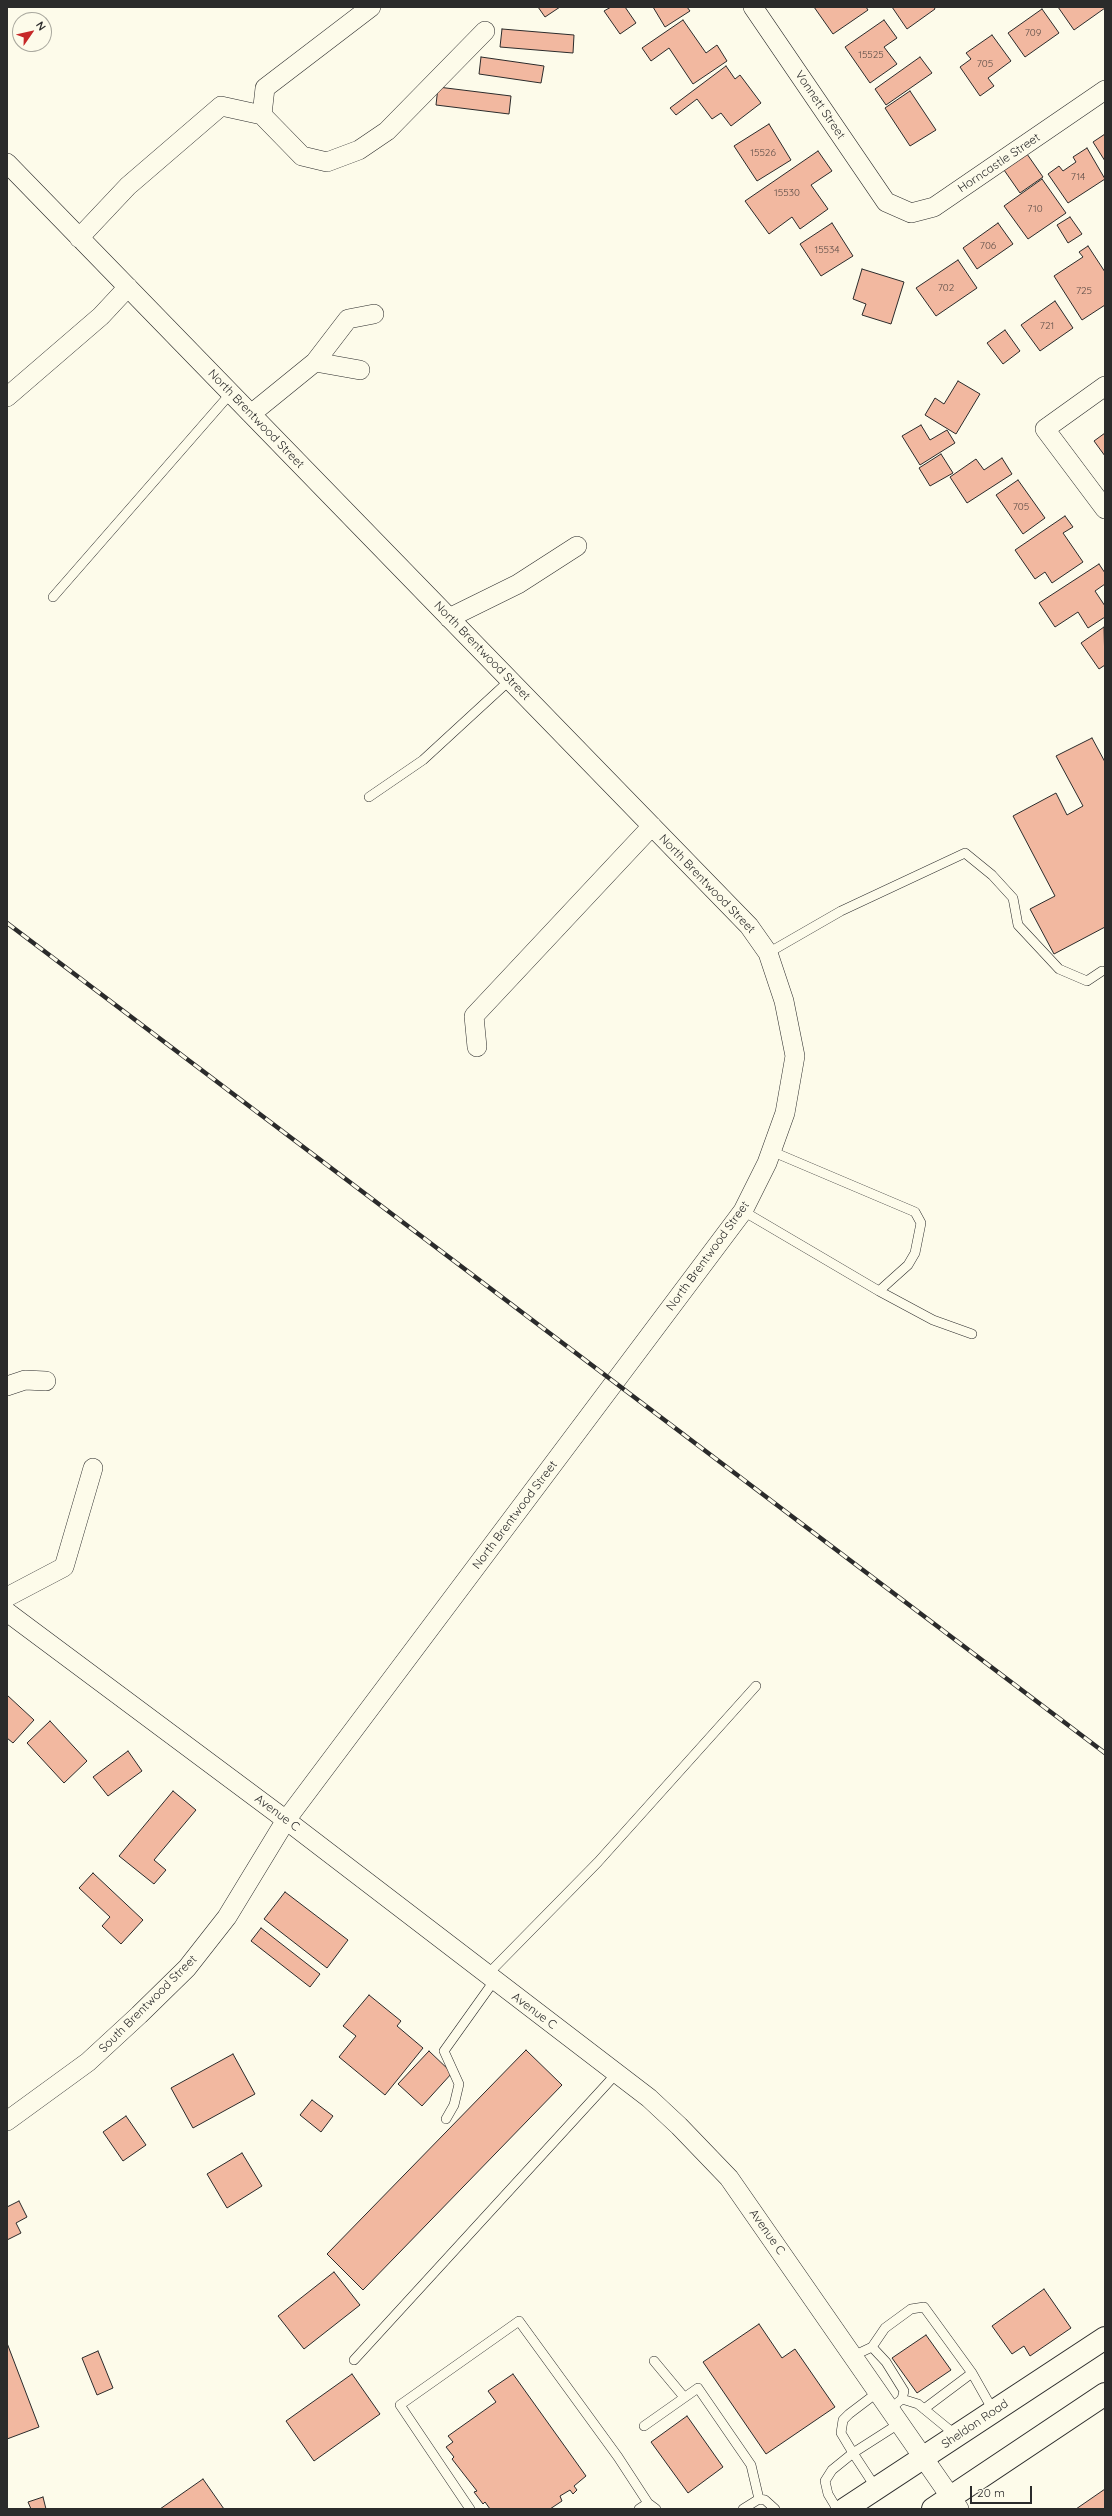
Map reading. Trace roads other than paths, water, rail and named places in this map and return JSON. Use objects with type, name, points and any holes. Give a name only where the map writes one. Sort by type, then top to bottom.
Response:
[{"type":"main road","name":"Sheldon Road","points":[[845,2509],[1105,2338]]},
{"type":"main road","points":[[933,2509],[955,2503],[1105,2394]]},
{"type":"street","points":[[262,115],[265,88],[371,7]]},
{"type":"street","name":"Vonnett Street","points":[[754,7],[886,202]]},
{"type":"street","points":[[79,238],[128,186],[221,106],[262,115],[302,156],[327,162],[359,150],[387,131],[485,31]]},
{"type":"street","name":"Horncastle Street","points":[[886,202],[911,213],[934,207],[1105,90]]},
{"type":"street","name":"North Brentwood Street","points":[[11,172],[128,287],[749,926],[768,952],[784,1001],[795,1056],[785,1113],[771,1151],[743,1211],[286,1820]]},
{"type":"street","points":[[7,397],[102,316],[128,287]]},
{"type":"street","points":[[250,414],[315,362],[348,319],[374,314]]},
{"type":"street","points":[[315,362],[360,370]]},
{"type":"street","points":[[1105,386],[1045,429],[1105,509]]},
{"type":"street","points":[[449,618],[518,584],[577,546]]},
{"type":"street","points":[[477,1047],[474,1016],[652,826]]},
{"type":"street","points":[[7,1386],[25,1380],[46,1382]]},
{"type":"street","points":[[7,1597],[64,1567],[93,1468]]},
{"type":"street","name":"Avenue C","points":[[7,1612],[286,1820],[649,2098],[679,2126],[729,2178],[878,2392],[898,2411],[924,2458],[955,2503]]},
{"type":"street","name":"South Brentwood Street","points":[[7,2121],[88,2062],[187,1968],[227,1917],[286,1820]]},
{"type":"lane","points":[[53,597],[230,393]]},
{"type":"lane","points":[[369,797],[423,760],[510,680]]},
{"type":"lane","points":[[768,952],[841,911],[965,854],[992,875],[1012,898],[1018,925],[1059,969],[1087,981],[1102,971]]},
{"type":"lane","points":[[771,1151],[915,1212],[921,1224],[915,1253],[908,1265],[880,1291]]},
{"type":"lane","points":[[743,1211],[880,1291],[933,1320],[972,1334]]},
{"type":"lane","points":[[446,2119],[454,2105],[459,2084],[444,2051],[491,1978],[598,1862],[756,1686]]},
{"type":"lane","points":[[354,2360],[616,2074]]},
{"type":"lane","points":[[853,2356],[872,2347],[885,2328],[910,2309],[924,2307],[972,2373],[994,2412]]},
{"type":"lane","points":[[470,2509],[400,2405],[519,2321],[618,2457],[648,2503],[656,2509]]},
{"type":"lane","points":[[872,2347],[886,2362],[904,2391],[898,2411]]},
{"type":"lane","points":[[654,2361],[684,2397]]},
{"type":"lane","points":[[924,2409],[972,2373]]},
{"type":"lane","points":[[644,2426],[698,2388],[751,2465],[759,2499]]},
{"type":"lane","points":[[876,2488],[841,2433],[844,2420],[848,2414],[878,2392]]},
{"type":"lane","points":[[837,2509],[828,2494],[825,2481],[832,2470],[854,2453],[898,2411],[918,2404],[957,2436]]},
{"type":"lane","points":[[743,2509],[759,2499],[766,2500],[775,2509]]},
{"type":"lane","points":[[639,2509],[648,2503]]},
{"type":"railway","points":[[7,923],[1105,1753]]}]
